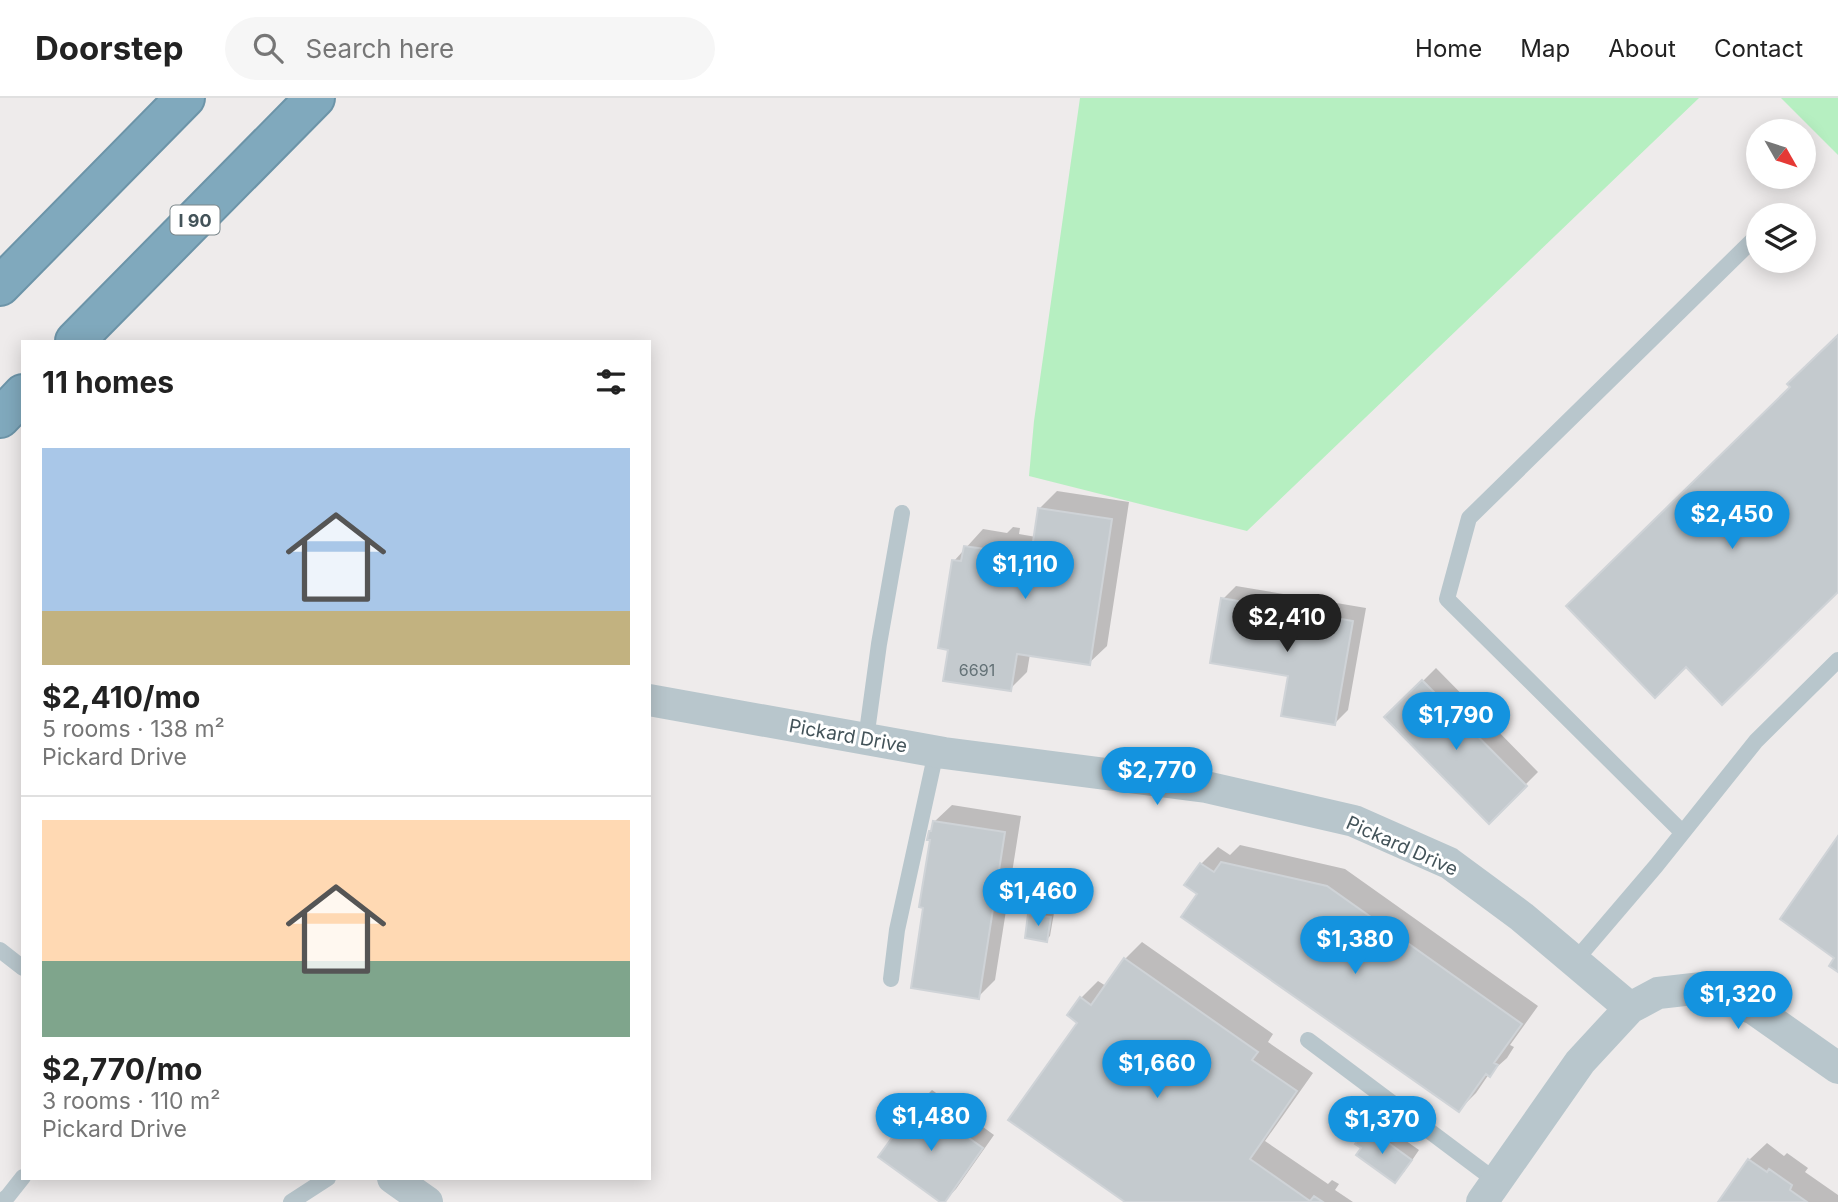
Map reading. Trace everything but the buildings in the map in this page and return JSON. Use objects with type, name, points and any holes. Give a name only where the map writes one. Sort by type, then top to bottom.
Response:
[{"type":"highway","points":[[0,286],[186,98]]},
{"type":"highway","name":"I 90","points":[[76,340],[315,98]]},
{"type":"highway","points":[[0,418],[21,396]]},
{"type":"street","name":"Pickard Drive","points":[[651,700],[936,752],[1206,787],[1354,821],[1449,863],[1522,917],[1630,1009]]},
{"type":"street","points":[[1489,1192],[1580,1062],[1630,1009],[1658,993],[1702,988],[1754,1009],[1838,1068]]},
{"type":"street","points":[[396,1180],[427,1202]]},
{"type":"lane","points":[[1682,832],[1447,599],[1469,518],[1746,247]]},
{"type":"lane","points":[[866,739],[879,644],[902,513]]},
{"type":"lane","points":[[1574,962],[1756,741],[1838,660]]},
{"type":"lane","points":[[891,979],[897,930],[936,752]]},
{"type":"lane","points":[[0,950],[21,966]]},
{"type":"lane","points":[[1308,1040],[1489,1192]]},
{"type":"lane","points":[[1,1202],[21,1180]]},
{"type":"lane","points":[[291,1202],[325,1180]]},
{"type":"green space","points":[[1080,98],[1699,98],[1247,531],[1029,476],[1034,421]]},
{"type":"green space","points":[[1781,98],[1838,98],[1838,155],[1816,133],[1816,119],[1802,119]]}]
